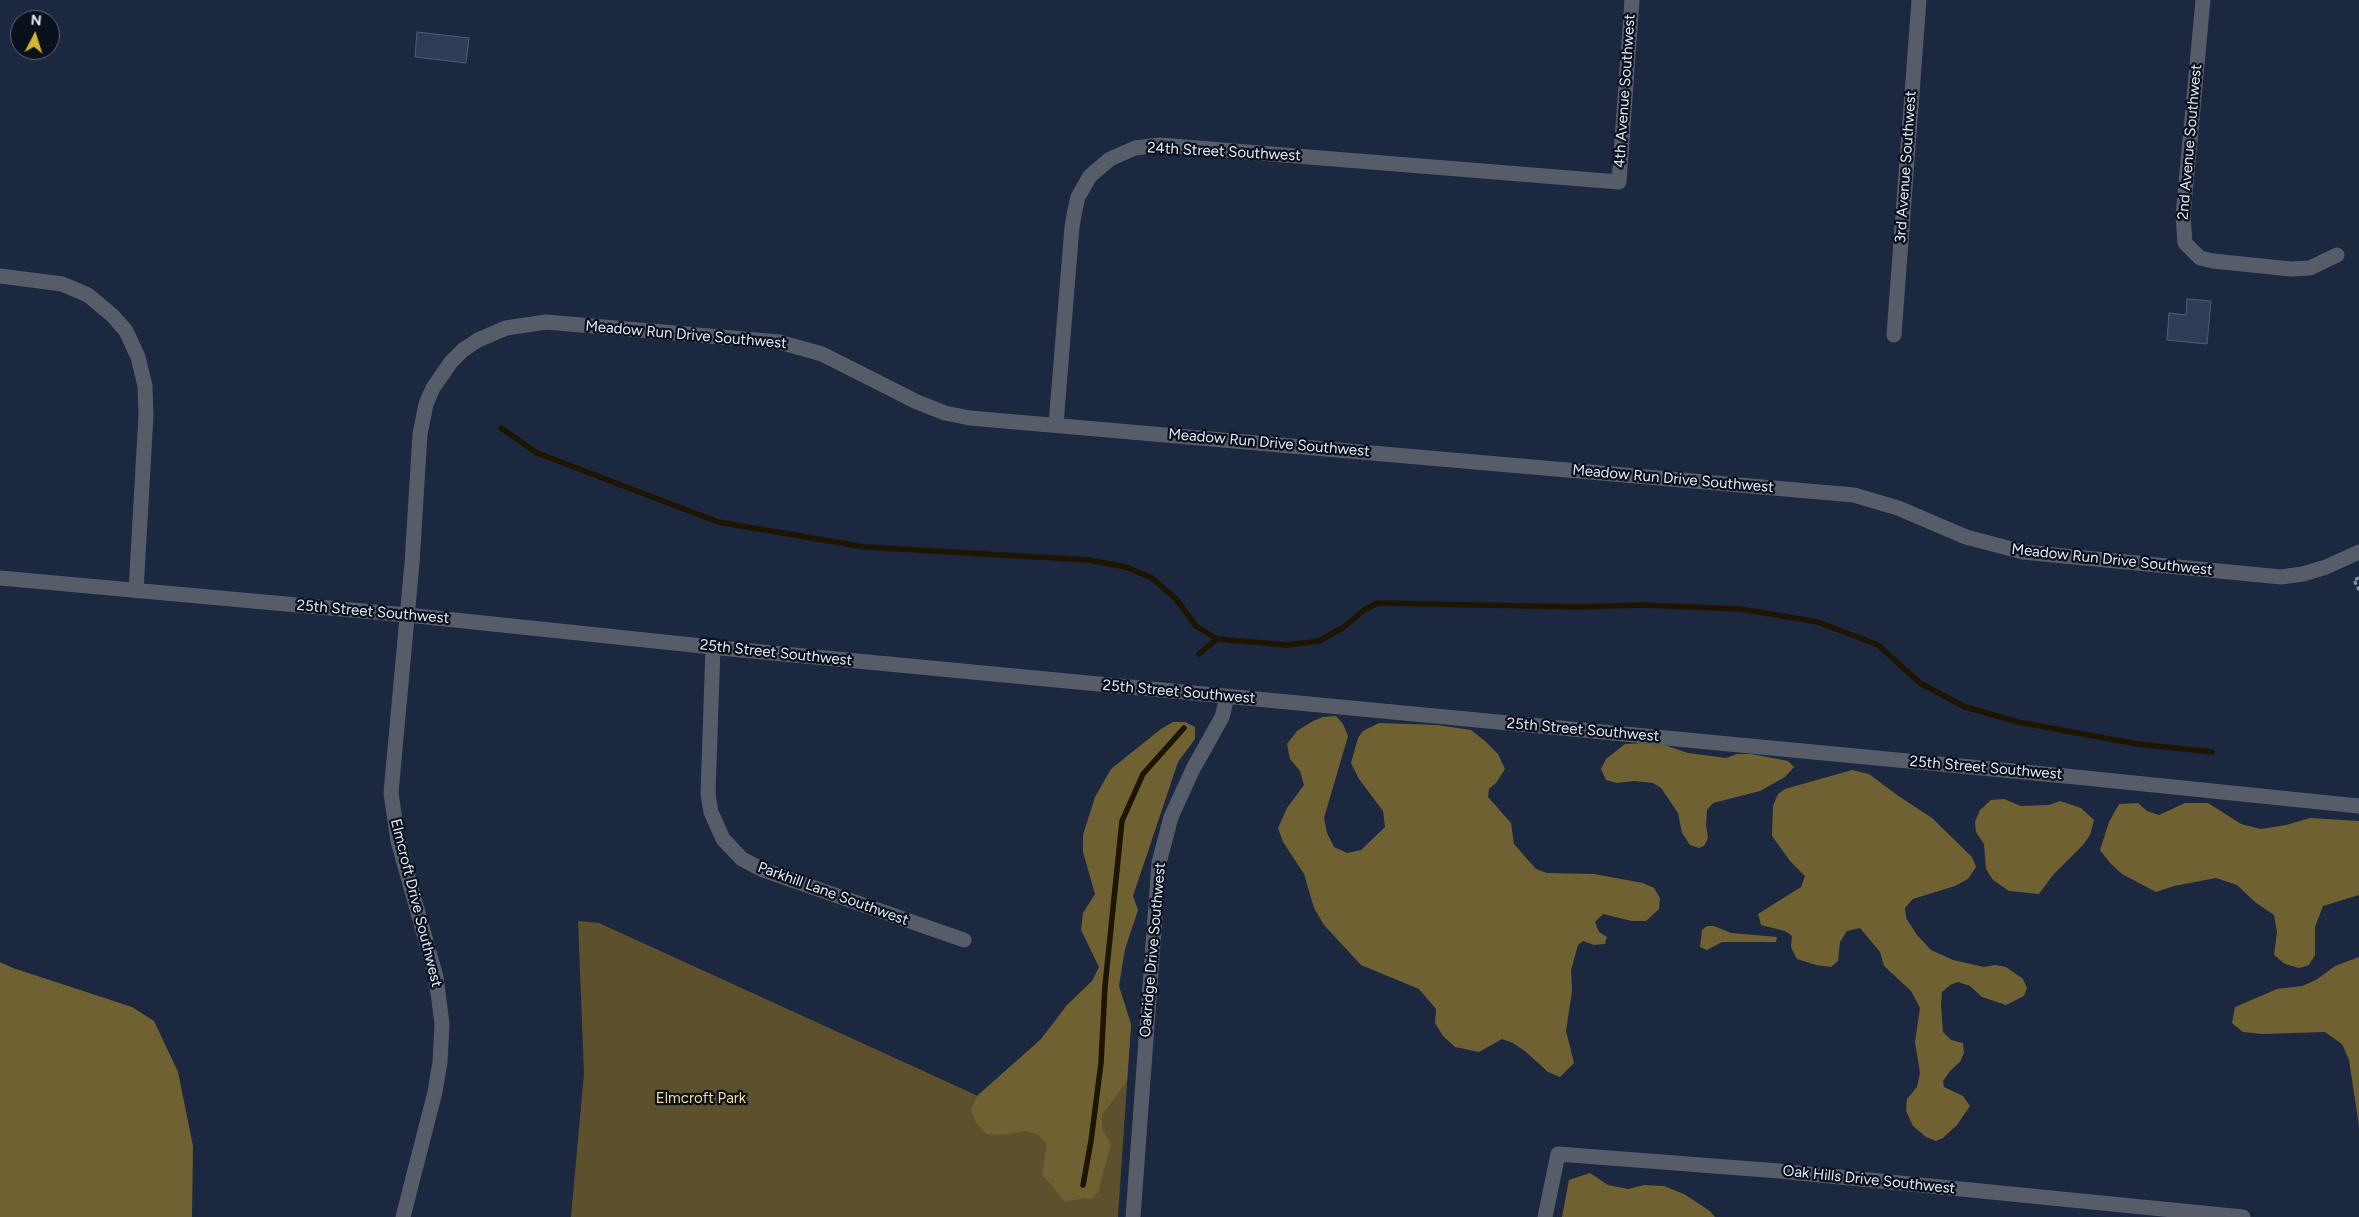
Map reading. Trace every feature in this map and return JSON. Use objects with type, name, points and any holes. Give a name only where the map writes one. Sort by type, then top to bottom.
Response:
[{"type":"street","name":"4th Avenue Southwest","points":[[1619,182],[1632,0]]},
{"type":"street","name":"3rd Avenue Southwest","points":[[1894,335],[1919,0]]},
{"type":"street","name":"2nd Avenue Southwest","points":[[2203,0],[2183,216],[2185,243],[2200,258],[2291,269],[2310,268],[2337,255]]},
{"type":"street","name":"24th Street Southwest","points":[[1056,424],[1072,227],[1078,197],[1090,176],[1110,159],[1122,153],[1147,146],[1160,145],[1619,182]]},
{"type":"street","points":[[0,276],[56,283],[88,295],[113,316],[126,331],[138,357],[146,396],[136,591]]},
{"type":"street","name":"Meadow Run Drive Southwest","points":[[407,614],[420,434],[426,404],[441,376],[463,350],[478,340],[506,328],[546,322],[779,342],[822,354],[917,402],[945,413],[970,418],[1854,495],[1898,508],[1966,537],[2023,552],[2260,576],[2303,574],[2326,567],[2359,552]]},
{"type":"street","name":"25th Street Southwest","points":[[0,578],[407,614],[713,647],[2076,776],[2359,806]]},
{"type":"street","name":"Elmcroft Drive Southwest","points":[[404,1217],[435,1092],[440,1062],[442,1024],[436,977],[398,841],[391,793],[407,614]]},
{"type":"street","name":"Parkhill Lane Southwest","points":[[713,647],[708,794],[711,812],[723,839],[742,859],[763,870],[964,940]]},
{"type":"street","name":"Oakridge Drive Southwest","points":[[1133,1217],[1160,862],[1172,817],[1193,769],[1222,717],[1227,697]]},
{"type":"street","name":"Oak Hills Drive Southwest","points":[[1545,1217],[1558,1154],[1779,1171],[2243,1217]]},
{"type":"path","points":[[2359,578],[2354,580],[2359,590]]},
{"type":"green space","name":"Elmcroft Park","points":[[578,921],[599,923],[1000,1106],[1131,1024],[1118,1217],[571,1217],[584,1073]]},
{"type":"shaded area","points":[[1336,716],[1343,724],[1348,736],[1324,818],[1327,833],[1334,847],[1347,853],[1361,850],[1385,827],[1383,811],[1359,779],[1351,763],[1358,738],[1363,731],[1379,723],[1437,725],[1471,730],[1498,754],[1505,769],[1496,783],[1489,789],[1488,797],[1511,823],[1514,844],[1536,869],[1547,873],[1594,874],[1643,883],[1654,888],[1660,898],[1659,909],[1646,921],[1632,921],[1603,914],[1595,922],[1599,932],[1607,937],[1605,944],[1594,945],[1583,941],[1578,945],[1571,970],[1572,991],[1566,1031],[1574,1063],[1560,1077],[1548,1072],[1513,1043],[1502,1039],[1479,1052],[1455,1047],[1443,1036],[1435,1023],[1436,1009],[1419,989],[1361,965],[1324,925],[1314,908],[1304,874],[1283,842],[1278,828],[1287,808],[1304,785],[1300,771],[1290,759],[1287,744],[1297,731],[1313,721],[1323,717]]},
{"type":"shaded area","points":[[1173,722],[1185,722],[1195,727],[1195,739],[1178,762],[1133,896],[1138,910],[1125,949],[1119,986],[1131,1024],[1127,1081],[1102,1115],[1102,1129],[1111,1144],[1098,1192],[1092,1199],[1083,1198],[1065,1202],[1042,1174],[1047,1144],[1037,1134],[1025,1131],[1002,1135],[986,1134],[976,1123],[971,1110],[977,1096],[1041,1039],[1067,1005],[1092,981],[1099,967],[1081,930],[1083,913],[1095,894],[1083,852],[1083,835],[1095,797],[1111,769],[1161,729]]},
{"type":"shaded area","points":[[1625,744],[1664,745],[1688,753],[1726,758],[1737,754],[1751,754],[1788,761],[1794,767],[1785,777],[1760,791],[1713,803],[1707,810],[1706,825],[1708,838],[1704,846],[1699,848],[1690,845],[1682,833],[1678,813],[1661,788],[1653,783],[1634,781],[1617,783],[1606,780],[1601,769],[1606,759]]},
{"type":"shaded area","points":[[1852,770],[1869,774],[1932,818],[1972,857],[1976,867],[1968,879],[1955,886],[1913,899],[1905,908],[1906,918],[1917,935],[1931,950],[1953,960],[1984,967],[1995,965],[2006,967],[2023,979],[2027,988],[2024,996],[2006,1005],[1982,997],[1970,986],[1958,982],[1950,985],[1942,992],[1943,1032],[1951,1040],[1963,1043],[1964,1053],[1960,1062],[1943,1081],[1944,1087],[1963,1096],[1970,1106],[1957,1125],[1943,1138],[1936,1141],[1926,1137],[1913,1126],[1906,1111],[1907,1099],[1917,1087],[1920,1073],[1915,1042],[1920,1008],[1911,991],[1884,966],[1880,952],[1860,928],[1847,931],[1840,942],[1838,961],[1831,967],[1816,965],[1797,959],[1791,947],[1792,936],[1785,931],[1761,925],[1758,914],[1801,887],[1805,876],[1790,861],[1772,836],[1773,806],[1778,794],[1785,789]]},
{"type":"shaded area","points":[[2004,799],[2021,806],[2049,805],[2060,801],[2081,808],[2094,820],[2090,835],[2083,845],[2053,875],[2039,894],[2009,891],[1993,880],[1986,869],[1984,844],[1976,832],[1975,822],[1980,810],[1991,800]]},
{"type":"shaded area","points":[[2138,803],[2147,811],[2159,815],[2185,803],[2208,803],[2241,824],[2261,829],[2286,825],[2310,818],[2359,821],[2359,895],[2323,906],[2315,927],[2315,955],[2309,965],[2299,968],[2285,964],[2274,955],[2277,932],[2274,915],[2255,902],[2237,885],[2216,878],[2174,886],[2156,892],[2122,874],[2110,863],[2100,850],[2109,822],[2119,804]]},
{"type":"shaded area","points":[[1707,926],[1714,926],[1731,933],[1777,937],[1776,942],[1722,942],[1707,950],[1700,947],[1702,930]]},
{"type":"shaded area","points":[[2359,957],[2359,1126],[2349,1060],[2342,1044],[2325,1032],[2262,1034],[2243,1032],[2232,1023],[2235,1007],[2277,989],[2302,986],[2316,980],[2335,966]]},
{"type":"shaded area","points":[[0,962],[132,1007],[154,1021],[178,1072],[193,1146],[192,1217],[0,1217]]},
{"type":"shaded area","points":[[1590,1173],[1608,1185],[1628,1189],[1644,1185],[1664,1186],[1684,1194],[1710,1211],[1715,1217],[1562,1217],[1569,1180]]},
{"type":"building","points":[[417,32],[469,38],[466,63],[415,57]]},
{"type":"building","points":[[2187,299],[2211,301],[2207,344],[2167,340],[2169,313],[2186,315]]},
{"type":"waterway","points":[[501,428],[537,453],[718,522],[865,547],[1089,560],[1126,567],[1152,578],[1176,599],[1196,626],[1217,639],[1287,645],[1319,641],[1344,627],[1364,610],[1378,603],[1578,607],[1643,605],[1740,609],[1818,622],[1878,645],[1920,683],[1965,707],[2018,722],[2137,744],[2212,752]]},
{"type":"waterway","points":[[1199,654],[1217,639]]},
{"type":"waterway","points":[[1083,1185],[1101,1063],[1105,986],[1122,821],[1143,774],[1184,728]]}]
